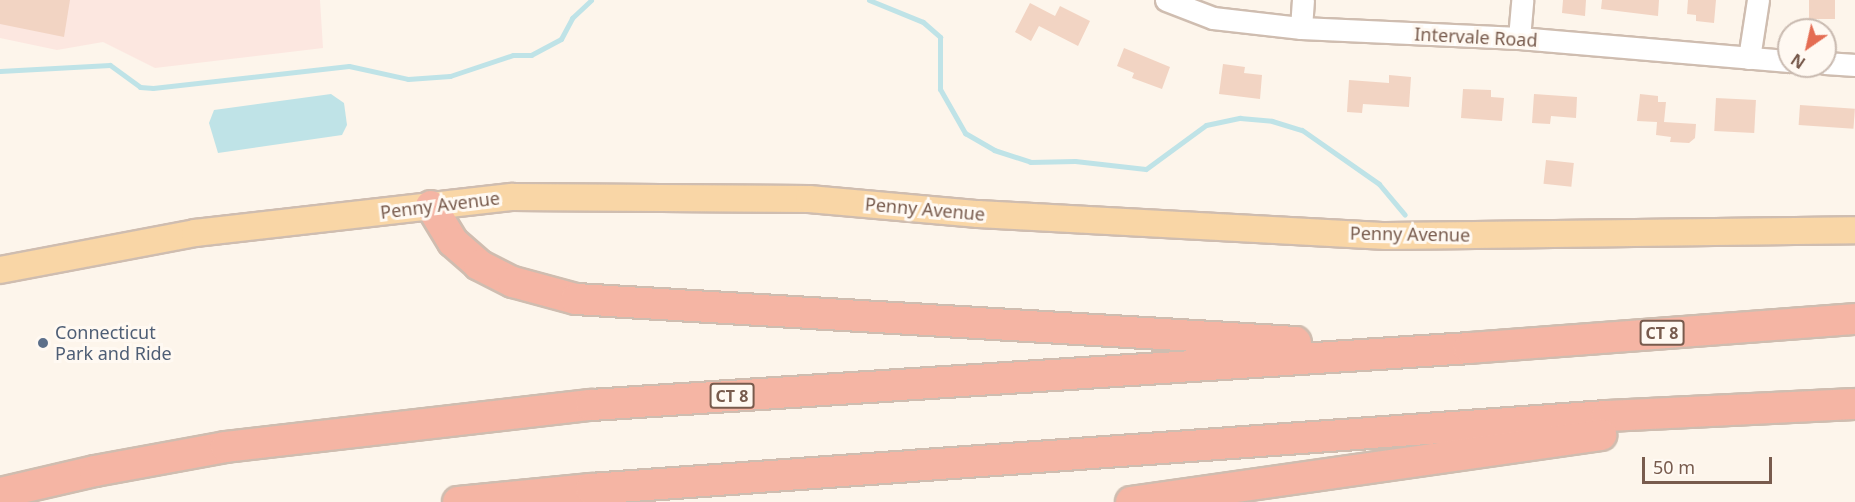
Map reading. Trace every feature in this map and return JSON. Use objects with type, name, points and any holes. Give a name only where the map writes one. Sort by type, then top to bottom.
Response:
[{"type":"highway","points":[[431,206],[453,242],[479,266],[513,282],[582,300],[1298,342],[1391,339],[1469,348]]},
{"type":"highway","name":"CT 8","points":[[0,493],[94,471],[226,447],[508,413],[1469,348],[1855,319]]},
{"type":"highway","points":[[458,502],[638,486],[1806,405],[1855,404]]},
{"type":"highway","points":[[1131,502],[1806,405]]},
{"type":"main road","name":"Penny Avenue","points":[[0,270],[195,233],[513,197],[662,195],[809,199],[990,215],[1386,236],[1855,230]]},
{"type":"street","name":"Intervale Road","points":[[1167,0],[1213,18],[1301,28],[1519,38],[1777,60]]},
{"type":"street","points":[[1301,28],[1303,0]]},
{"type":"street","points":[[1519,38],[1522,0]]},
{"type":"street","points":[[1749,58],[1758,0]]},
{"type":"street","points":[[1837,63],[1855,64]]},
{"type":"shaded area","points":[[0,0],[320,0],[323,48],[155,68],[103,42],[57,50],[0,38]]},
{"type":"water","points":[[331,94],[344,103],[347,125],[342,135],[218,153],[209,123],[214,110]]},
{"type":"building","points":[[0,0],[70,0],[64,37],[0,24]]},
{"type":"building","points":[[1563,0],[1586,0],[1585,16],[1562,13]]},
{"type":"building","points":[[1602,0],[1659,0],[1658,16],[1601,9]]},
{"type":"building","points":[[1688,0],[1716,0],[1714,23],[1696,21],[1696,15],[1687,14]]},
{"type":"building","points":[[1809,0],[1835,0],[1835,18],[1809,18]]},
{"type":"building","points":[[1030,3],[1055,16],[1060,6],[1090,21],[1078,46],[1039,26],[1031,41],[1015,32]]},
{"type":"building","points":[[1124,48],[1170,67],[1162,89],[1132,78],[1134,73],[1117,66]]},
{"type":"building","points":[[1223,64],[1245,67],[1244,73],[1262,75],[1260,99],[1219,94]]},
{"type":"building","points":[[1389,75],[1411,77],[1409,107],[1363,104],[1362,113],[1347,112],[1349,80],[1389,83]]},
{"type":"building","points":[[1463,89],[1491,90],[1491,97],[1504,98],[1502,121],[1461,118]]},
{"type":"building","points":[[1534,94],[1577,97],[1576,118],[1551,116],[1550,124],[1532,123]]},
{"type":"building","points":[[1640,94],[1658,96],[1658,102],[1666,102],[1664,122],[1696,124],[1695,138],[1689,143],[1670,142],[1671,137],[1656,135],[1657,122],[1637,121]]},
{"type":"building","points":[[1716,98],[1756,100],[1754,133],[1714,131]]},
{"type":"building","points":[[1800,105],[1855,109],[1853,129],[1799,125]]},
{"type":"building","points":[[1546,160],[1574,163],[1571,187],[1543,184]]},
{"type":"waterway","points":[[0,71],[110,65],[140,87],[153,88],[349,66],[408,79],[450,76],[513,55],[531,55],[561,39],[572,18],[591,0]]},
{"type":"waterway","points":[[869,0],[923,22],[940,37],[940,89],[965,133],[994,150],[1030,162],[1075,161],[1146,169],[1206,125],[1240,118],[1272,121],[1302,130],[1379,184],[1405,215]]},
{"type":"place","name":"Connecticut Park and Ride","points":[[43,343]]}]
